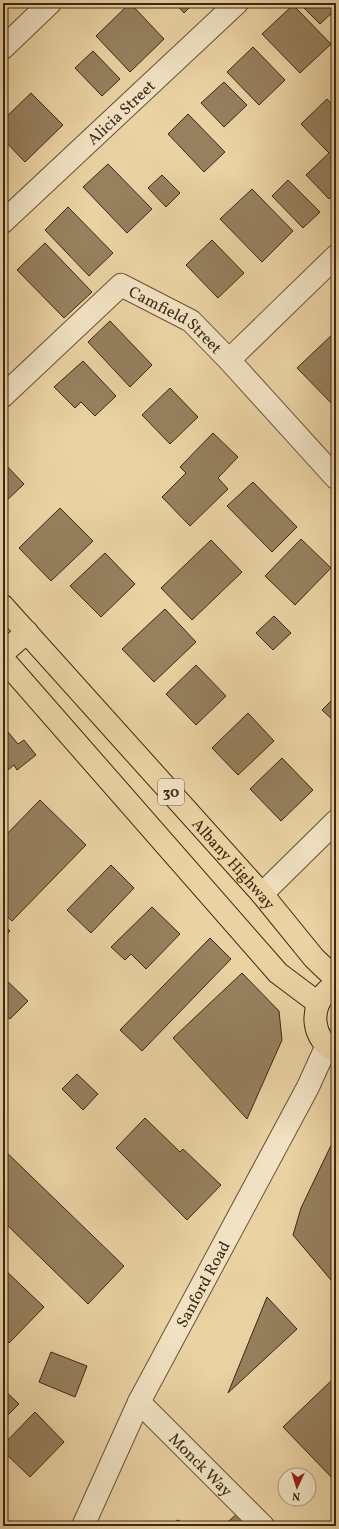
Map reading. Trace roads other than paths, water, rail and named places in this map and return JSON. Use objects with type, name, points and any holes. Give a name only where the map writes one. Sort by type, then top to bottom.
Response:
[{"type":"highway","name":"Albany Highway","points":[[3,606],[262,894],[314,958],[336,979]]},
{"type":"highway","points":[[3,654],[27,632]]},
{"type":"highway","name":"30","points":[[3,659],[278,973],[318,1003]]},
{"type":"highway","points":[[331,1048],[320,1038],[316,1028],[315,1013],[318,1003],[327,991],[336,985]]},
{"type":"street","points":[[3,48],[50,3]]},
{"type":"street","name":"Alicia Street","points":[[3,222],[237,3]]},
{"type":"street","points":[[230,360],[336,256]]},
{"type":"street","name":"Camfield Street","points":[[3,396],[121,285],[191,321],[230,360],[336,478]]},
{"type":"street","points":[[262,894],[336,821]]},
{"type":"street","name":"Sanford Road","points":[[83,1526],[139,1402],[308,1087],[331,1048]]},
{"type":"street","name":"Monck Way","points":[[139,1402],[263,1526]]}]
